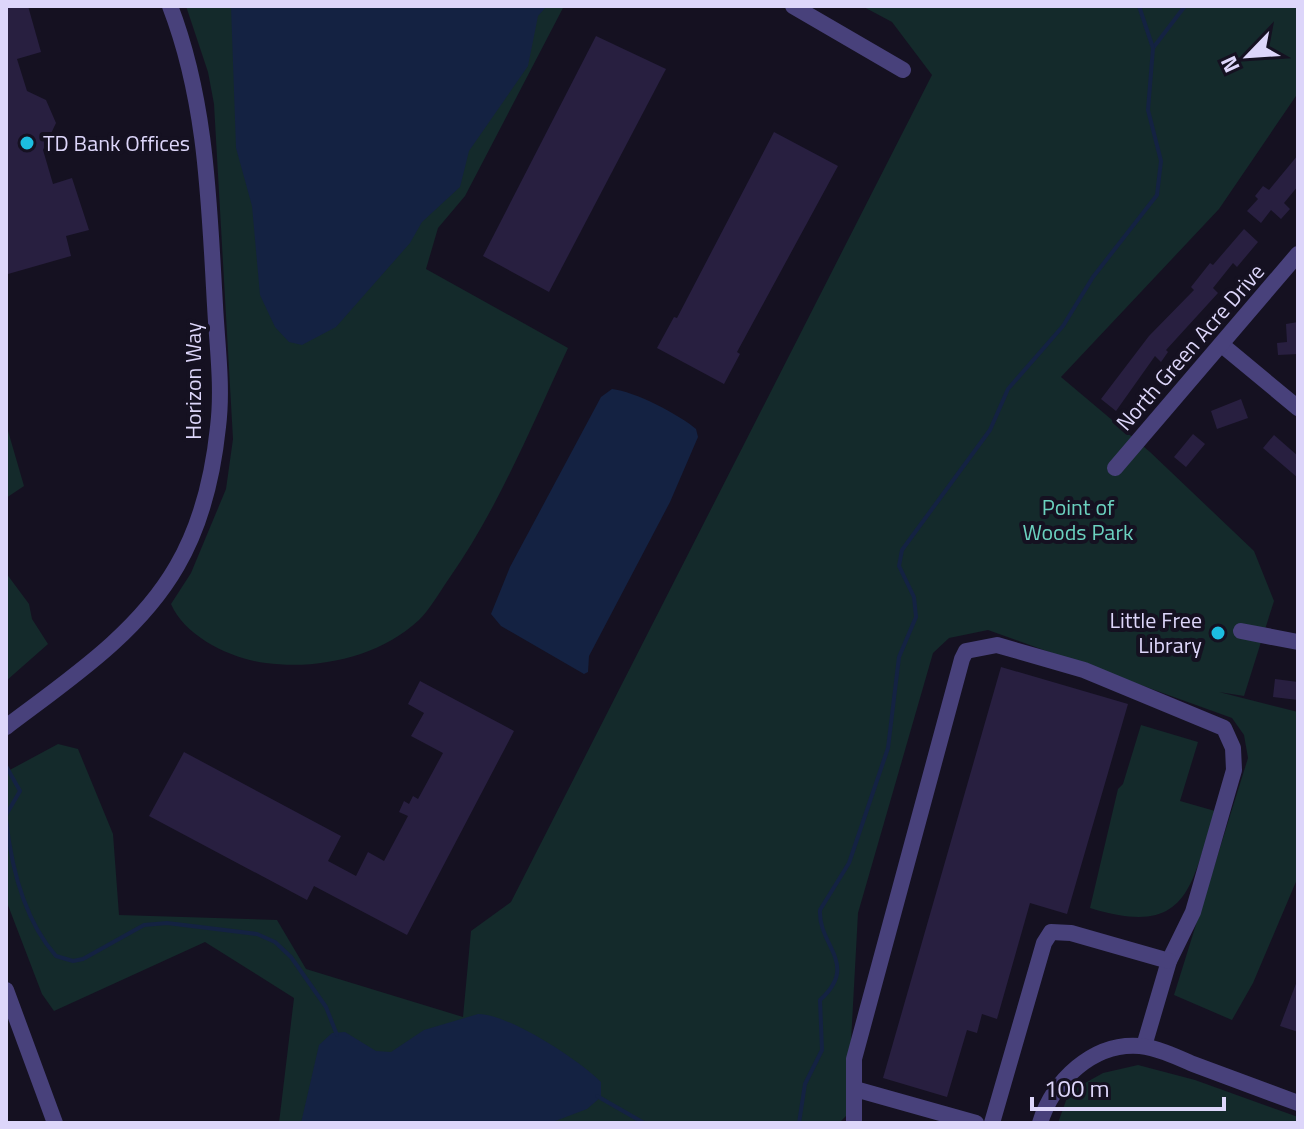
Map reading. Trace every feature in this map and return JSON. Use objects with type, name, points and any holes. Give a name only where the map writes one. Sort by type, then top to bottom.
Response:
[{"type":"street","name":"Horizon Way","points":[[6,727],[105,650],[143,614],[178,565],[206,498],[219,422],[212,250],[197,90],[170,6]]},
{"type":"street","points":[[793,6],[903,70]]},
{"type":"street","name":"North Green Acre Drive","points":[[1115,468],[1298,254]]},
{"type":"street","points":[[1222,345],[1298,408]]},
{"type":"street","points":[[1241,631],[1298,642]]},
{"type":"street","points":[[854,1123],[854,1059],[879,955],[966,651],[997,645],[1084,670],[1224,728],[1230,737],[1234,770],[1193,912],[1169,961],[1144,1046]]},
{"type":"street","points":[[992,1123],[1044,943],[1051,932],[1071,933],[1169,961]]},
{"type":"street","points":[[6,990],[55,1123]]},
{"type":"street","points":[[1040,1123],[1052,1093],[1082,1064],[1124,1046],[1144,1046],[1298,1103]]},
{"type":"street","points":[[855,1089],[976,1123]]},
{"type":"green space","points":[[186,6],[564,6],[465,196],[438,228],[426,269],[568,348],[483,525],[431,606],[403,633],[367,652],[347,658],[286,665],[239,657],[198,636],[187,627],[171,604],[191,573],[226,489],[233,439],[214,104],[208,72]]},
{"type":"green space","name":"Point of Woods Park","points":[[862,6],[1298,6],[1298,93],[1219,209],[1061,377],[1150,452],[1254,551],[1274,601],[1244,696],[1219,692],[1298,712],[1298,877],[1253,983],[1232,1020],[1174,995],[1248,758],[1244,735],[1232,718],[988,630],[949,638],[933,653],[858,913],[847,1115],[839,1123],[279,1123],[294,998],[205,942],[54,1011],[42,994],[6,900],[6,772],[58,744],[78,749],[113,834],[119,915],[277,920],[306,969],[463,1017],[471,931],[511,902],[932,75],[892,22]]},
{"type":"green space","points":[[6,424],[24,486],[6,498]]},
{"type":"green space","points":[[6,573],[29,604],[32,619],[48,644],[6,681]]},
{"type":"green space","points":[[1141,725],[1198,742],[1180,801],[1215,811],[1199,863],[1180,900],[1166,911],[1147,916],[1122,916],[1090,908],[1118,789],[1123,784]]},
{"type":"green space","points":[[1138,1065],[1195,1080],[1298,1117],[1298,1123],[1058,1123],[1069,1092],[1103,1073]]},
{"type":"water","points":[[231,6],[547,6],[538,16],[528,66],[469,151],[460,187],[422,222],[410,243],[336,327],[302,345],[289,342],[275,327],[260,295],[252,206],[236,148]]},
{"type":"water","points":[[612,389],[632,394],[668,411],[696,429],[698,437],[670,502],[589,656],[588,672],[584,674],[501,626],[491,614],[510,567],[601,397]]},
{"type":"water","points":[[478,1014],[525,1030],[561,1051],[601,1082],[601,1097],[587,1109],[550,1123],[301,1123],[319,1045],[332,1033],[345,1032],[376,1051],[391,1052],[424,1030]]},
{"type":"building","name":"TD Bank Offices","points":[[6,6],[28,6],[41,52],[17,59],[27,91],[46,100],[56,123],[43,150],[53,184],[72,178],[89,230],[66,236],[71,256],[8,274]]},
{"type":"building","points":[[596,36],[666,69],[549,292],[483,256]]},
{"type":"building","points":[[774,132],[838,166],[737,352],[740,354],[724,384],[657,348],[674,317],[677,318]]},
{"type":"building","points":[[1298,155],[1298,186],[1284,203],[1290,209],[1281,219],[1271,210],[1261,223],[1247,211],[1258,199],[1255,196],[1263,186],[1269,190]]},
{"type":"building","points":[[1244,229],[1258,242],[1237,267],[1233,263],[1213,288],[1218,293],[1166,350],[1168,352],[1161,362],[1155,356],[1116,411],[1101,399],[1149,336],[1194,290],[1191,287],[1210,263],[1213,265]]},
{"type":"building","points":[[1298,322],[1298,354],[1278,355],[1277,343],[1287,342],[1286,324]]},
{"type":"building","points":[[1241,399],[1248,418],[1217,429],[1211,411]]},
{"type":"building","points":[[1193,434],[1205,444],[1186,467],[1174,457]]},
{"type":"building","points":[[1274,435],[1298,456],[1298,478],[1263,448]]},
{"type":"building","points":[[1001,667],[1128,704],[1067,914],[1030,903],[997,1019],[982,1014],[977,1033],[967,1030],[947,1097],[883,1078]]},
{"type":"building","points":[[1275,679],[1298,682],[1298,700],[1273,697]]},
{"type":"building","points":[[420,681],[514,731],[407,935],[314,886],[307,900],[149,816],[184,752],[341,836],[328,861],[356,876],[368,852],[384,861],[408,816],[399,812],[404,801],[409,804],[413,796],[418,799],[443,753],[411,736],[424,713],[408,704]]},
{"type":"building","points":[[1298,981],[1298,1032],[1280,1026]]},
{"type":"waterway","points":[[799,1123],[805,1084],[822,1050],[820,1000],[837,976],[837,965],[821,923],[820,910],[849,863],[888,748],[899,657],[916,617],[914,597],[899,566],[902,550],[990,430],[1008,389],[1063,326],[1093,277],[1157,195],[1161,161],[1148,110],[1153,48],[1139,6]]},
{"type":"waterway","points":[[1153,48],[1185,6]]},
{"type":"waterway","points":[[6,766],[20,791],[6,815]]},
{"type":"waterway","points":[[6,819],[11,855],[27,909],[56,956],[73,961],[83,959],[144,925],[167,923],[257,934],[275,942],[291,957],[326,1007],[337,1035]]},
{"type":"waterway","points":[[597,1096],[644,1123]]},
{"type":"place","name":"TD Bank Offices","points":[[27,143]]},
{"type":"place","name":"Little Free Library","points":[[1218,633]]}]
